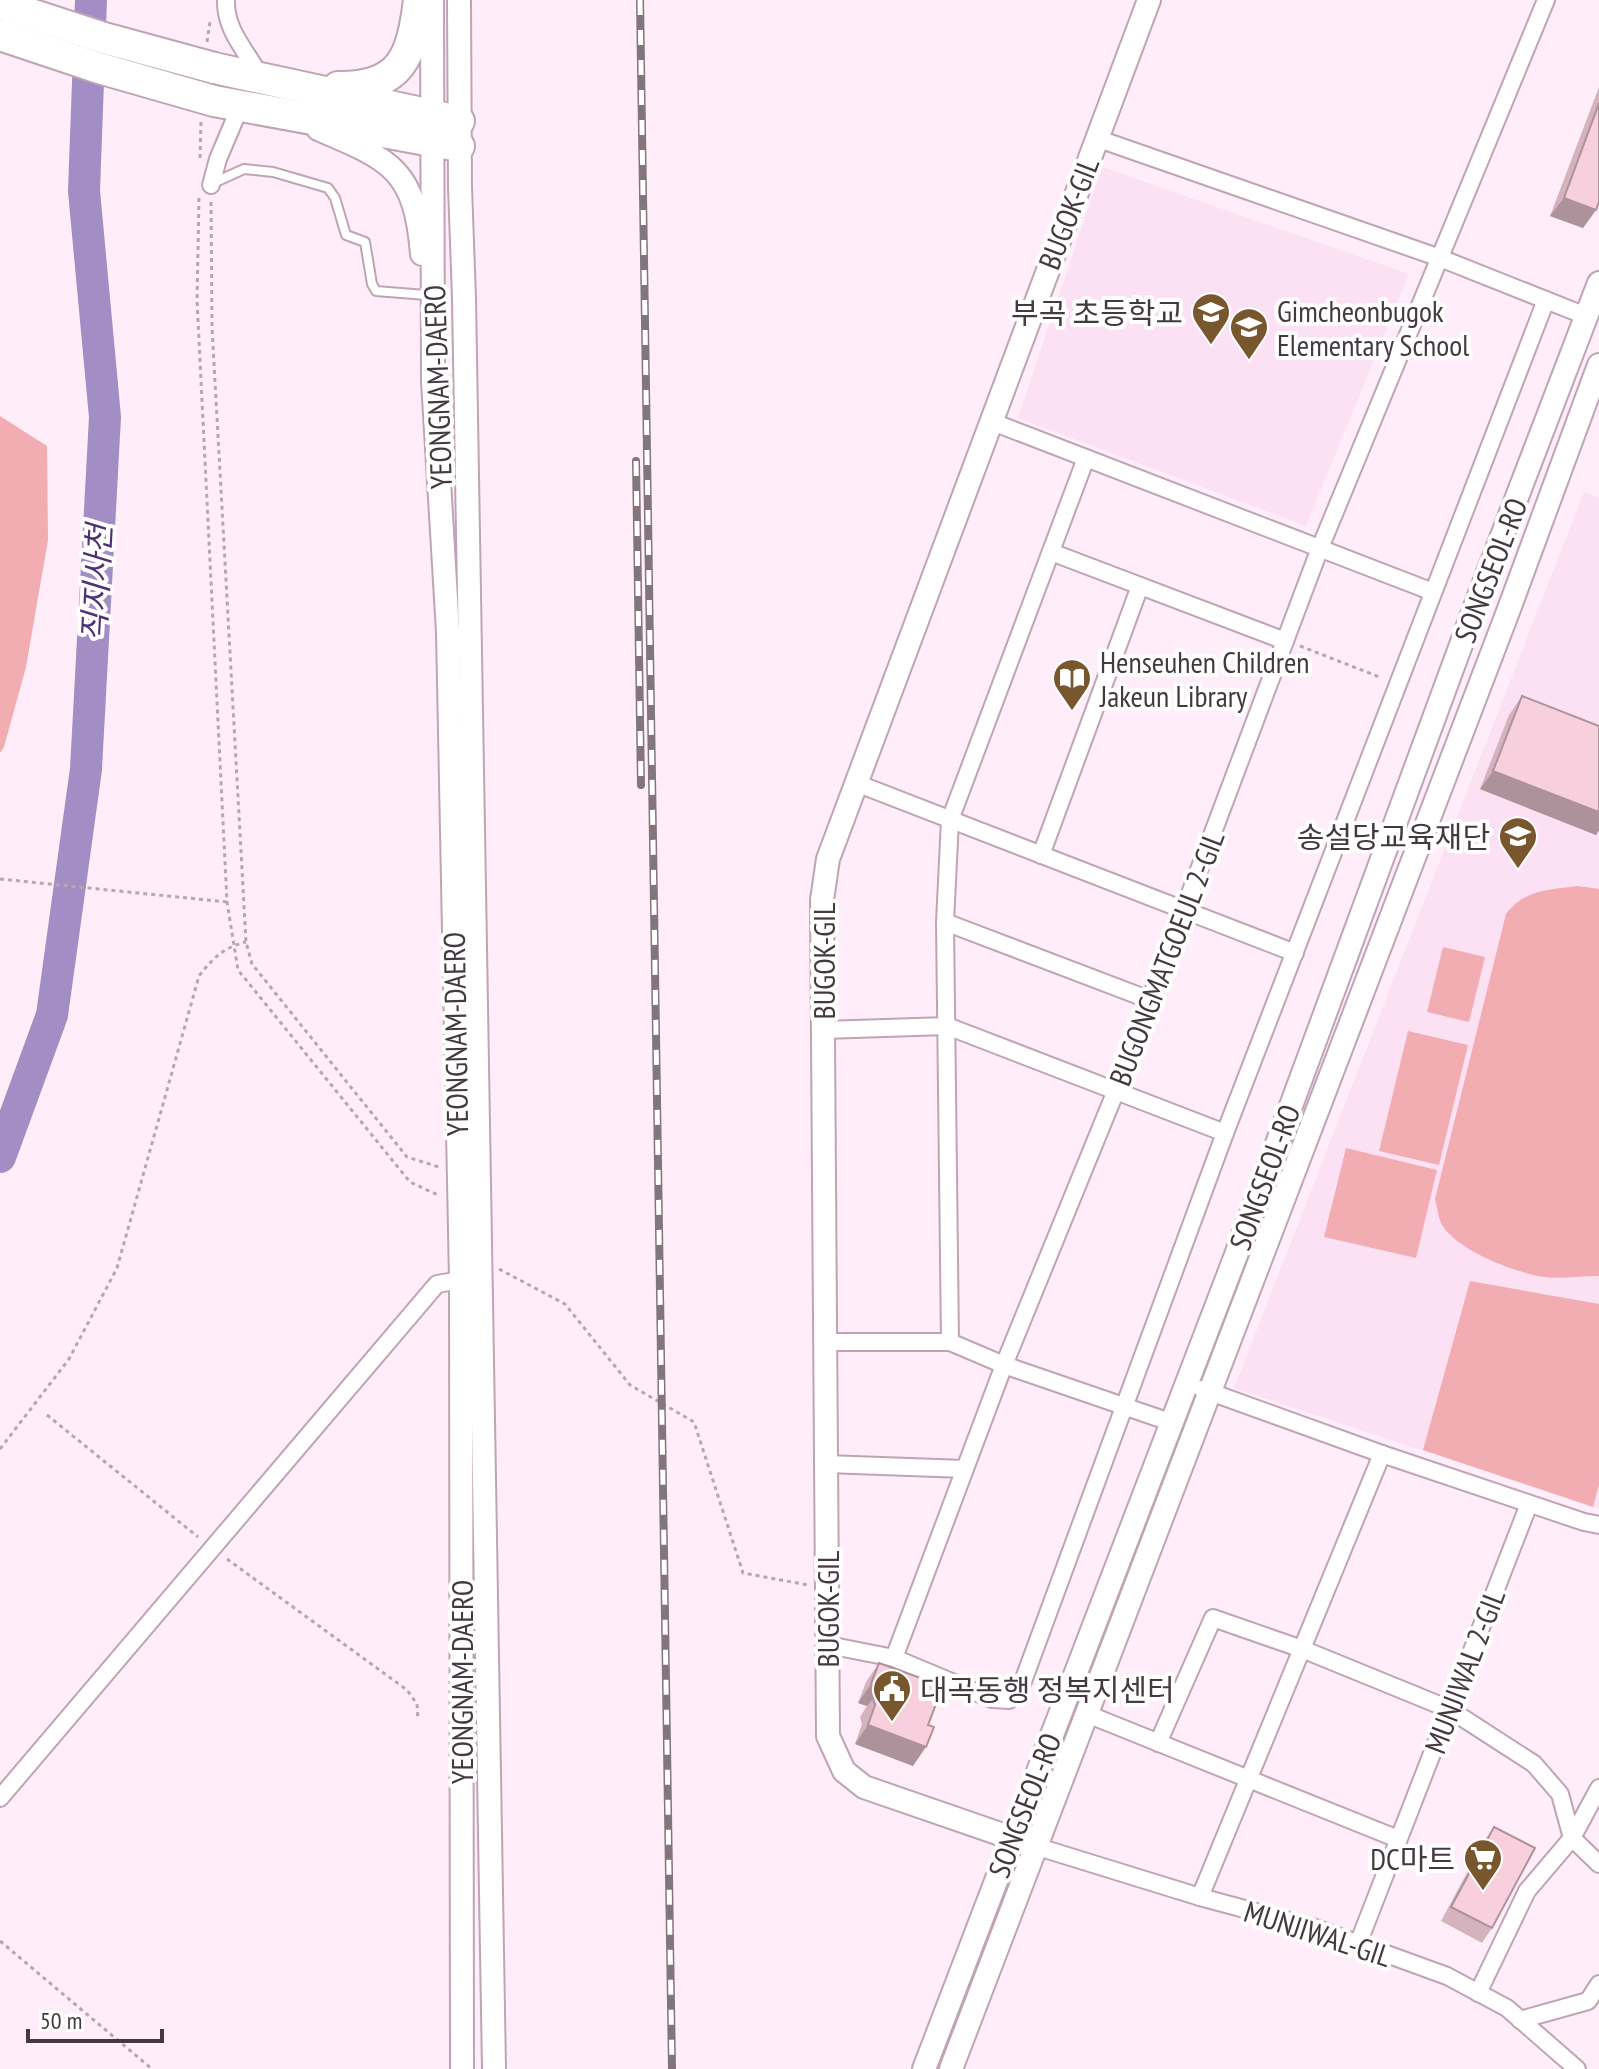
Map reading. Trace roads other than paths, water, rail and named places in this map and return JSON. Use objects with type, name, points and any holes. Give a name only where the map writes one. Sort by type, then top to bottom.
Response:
[{"type":"highway","points":[[301,86],[376,84],[393,72],[407,57],[416,29],[419,0]]},
{"type":"highway","points":[[0,4],[104,38],[210,54],[261,78],[301,86],[447,132]]},
{"type":"highway","points":[[0,35],[218,106],[292,117],[447,132]]},
{"type":"street","points":[[226,0],[225,16],[232,33],[248,53],[261,78]]},
{"type":"street","name":"YEONGNAM-DAERO","points":[[432,0],[464,298],[494,2069]]},
{"type":"street","name":"YEONGNAM-DAERO","points":[[459,0],[447,132],[433,381],[448,632],[461,1280],[462,2069]]},
{"type":"street","name":"BUGOK-GIL","points":[[1035,1846],[864,1787],[844,1771],[828,1736],[822,900],[828,859],[1149,0]]},
{"type":"street","name":"BUGONGMATGOEUL 2-GIL","points":[[894,1658],[1004,1365],[1115,1093],[1320,548],[1546,0]]},
{"type":"street","points":[[205,190],[218,159],[218,106]]},
{"type":"street","points":[[292,117],[365,150],[398,172],[410,191],[421,235],[433,381]]},
{"type":"street","points":[[1096,138],[1440,258],[1586,316]]},
{"type":"street","name":"SONGSEOL-RO","points":[[924,2069],[1236,1255],[1479,596],[1599,283]]},
{"type":"street","points":[[828,1645],[894,1658],[992,1699],[1009,1700],[1022,1684],[1225,1133],[1546,300]]},
{"type":"street","name":"SONGSEOL-RO","points":[[951,2069],[1509,609],[1599,365]]},
{"type":"street","points":[[990,421],[1433,592]]},
{"type":"street","points":[[950,1342],[945,922],[950,820],[1086,458]]},
{"type":"street","points":[[1051,552],[1285,641]]},
{"type":"street","points":[[1041,855],[1140,586]]},
{"type":"street","points":[[856,783],[1295,953]]},
{"type":"street","points":[[945,922],[1150,1000]]},
{"type":"street","points":[[823,1030],[947,1026],[1225,1133]]},
{"type":"street","points":[[0,1798],[437,1284],[461,1280]]},
{"type":"street","points":[[827,1342],[950,1342],[1004,1365],[1170,1422]]},
{"type":"street","points":[[1185,1383],[1382,1454],[1599,1525]]},
{"type":"street","points":[[1200,1897],[1382,1454]]},
{"type":"street","points":[[826,1464],[965,1469]]},
{"type":"street","name":"MUNJIWAL 2-GIL","points":[[1358,1944],[1529,1504]]},
{"type":"street","points":[[1158,1743],[1213,1618],[1302,1649],[1449,1709],[1534,1764],[1560,1794],[1572,1838],[1599,1864]]},
{"type":"street","points":[[1087,1714],[1398,1839]]},
{"type":"street","points":[[1478,1993],[1527,1891],[1572,1838],[1599,1788]]},
{"type":"street","name":"MUNJIWAL-GIL","points":[[1035,1846],[1200,1897],[1315,1928],[1447,1976],[1507,2008],[1577,2069]]},
{"type":"street","points":[[1520,2020],[1588,2001],[1599,1984]]},
{"type":"lane","points":[[205,190],[244,169],[273,172],[328,188],[335,198],[346,235],[365,242],[376,291],[426,295]]},
{"type":"waterway","name":"직지사천","points":[[0,1157],[52,1015],[86,769],[105,417],[84,191],[91,0]]},
{"type":"railway","points":[[640,0],[672,2069]]},
{"type":"railway","points":[[636,461],[641,785]]},
{"type":"place","name":"부곡 초등학교","points":[[1211,346]]},
{"type":"place","name":"Gimcheonbugok Elementary School","points":[[1249,361]]},
{"type":"place","name":"Henseuhen Children Jakeun Library","points":[[1072,712]]},
{"type":"place","name":"송설당교육재단","points":[[1518,870]]},
{"type":"place","name":"대곡동행 정복지센터","points":[[892,1723]]},
{"type":"place","name":"DC마트","points":[[1483,1892]]}]
